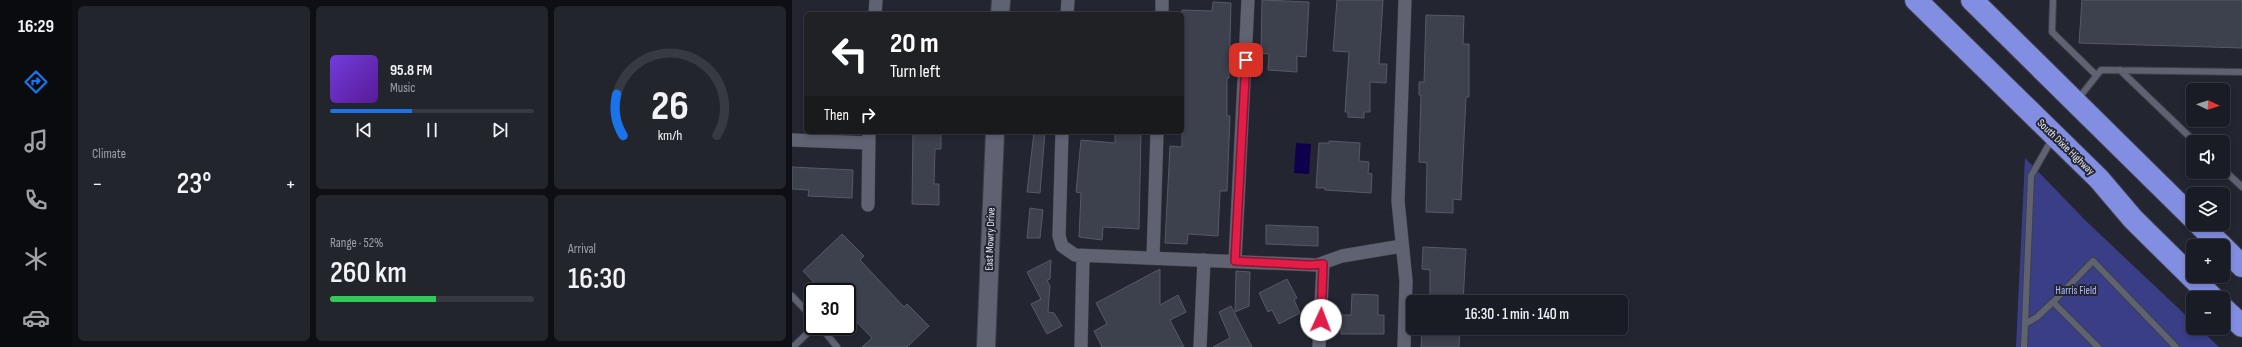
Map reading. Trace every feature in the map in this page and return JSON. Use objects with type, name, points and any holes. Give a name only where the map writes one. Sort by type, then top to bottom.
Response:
[{"type":"highway","name":"South Dixie Highway","points":[[1916,0],[2099,179],[2133,219],[2206,291]]},
{"type":"highway","points":[[1972,0],[2186,211]]},
{"type":"highway","points":[[2206,231],[2214,239]]},
{"type":"highway","points":[[2230,255],[2242,266]]},
{"type":"highway","points":[[2230,315],[2242,326]]},
{"type":"street","points":[[875,12],[876,0]]},
{"type":"street","points":[[1000,12],[1001,0]]},
{"type":"street","points":[[1067,12],[1068,0]]},
{"type":"street","points":[[1162,0],[1162,12]]},
{"type":"street","points":[[1235,261],[1248,0]]},
{"type":"street","points":[[1404,347],[1406,281],[1398,202],[1405,0]]},
{"type":"street","name":"East Mowry Drive","points":[[986,347],[995,134]]},
{"type":"street","points":[[1062,134],[1059,236],[1065,250],[1075,255],[1310,265],[1323,264],[1342,256],[1402,246]]},
{"type":"street","points":[[1153,258],[1157,134]]},
{"type":"street","points":[[792,140],[869,137],[868,205]]},
{"type":"street","points":[[1081,347],[1083,256]]},
{"type":"street","points":[[1200,347],[1204,260]]},
{"type":"street","points":[[1319,347],[1323,264]]},
{"type":"lane","points":[[2053,0],[2052,32],[2096,75]]},
{"type":"lane","points":[[2075,102],[2101,70],[2242,72]]},
{"type":"lane","points":[[2120,70],[2188,135]]},
{"type":"lane","points":[[2024,347],[2031,176],[2054,136]]},
{"type":"lane","points":[[2230,176],[2242,187]]},
{"type":"lane","points":[[2025,324],[2037,317],[2093,261],[2176,347]]},
{"type":"lane","points":[[792,296],[804,309]]},
{"type":"lane","points":[[2053,302],[2098,347]]},
{"type":"lane","points":[[793,347],[806,335]]},
{"type":"lane","points":[[827,335],[837,347]]},
{"type":"green space","name":"Harris Field","points":[[2025,158],[2086,221],[2186,315],[2186,335],[2206,335],[2219,347],[2016,347]]},
{"type":"shaded area","points":[[1296,143],[1311,144],[1309,174],[1294,173]]},
{"type":"building","points":[[1262,0],[1309,2],[1306,57],[1297,56],[1297,72],[1268,70],[1269,54],[1261,53]]},
{"type":"building","points":[[1337,0],[1383,0],[1379,64],[1387,64],[1386,83],[1370,82],[1370,112],[1364,112],[1364,118],[1348,117],[1348,112],[1345,112],[1349,52],[1333,51]]},
{"type":"building","points":[[2082,0],[2242,0],[2242,48],[2079,43]]},
{"type":"building","points":[[1213,2],[1231,3],[1229,78],[1227,78],[1227,116],[1230,116],[1227,191],[1220,191],[1218,236],[1188,234],[1187,244],[1165,243],[1170,146],[1182,147],[1182,134],[1184,134],[1184,12],[1182,12],[1182,10],[1212,11]]},
{"type":"building","points":[[1426,15],[1464,16],[1463,44],[1469,44],[1469,97],[1466,97],[1461,200],[1453,199],[1453,213],[1426,212],[1427,163],[1419,162],[1421,95],[1419,95],[1419,82],[1424,82]]},
{"type":"building","points":[[913,134],[941,134],[941,149],[935,149],[934,184],[939,184],[939,205],[912,204]]},
{"type":"building","points":[[1034,134],[1045,134],[1040,193],[1027,192]]},
{"type":"building","points":[[1115,134],[1141,134],[1139,229],[1103,227],[1102,240],[1079,237],[1081,193],[1076,192],[1081,140],[1115,143]]},
{"type":"building","points":[[1329,141],[1360,143],[1359,161],[1369,162],[1368,173],[1372,174],[1371,193],[1316,188],[1319,143],[1329,143]]},
{"type":"building","points":[[792,167],[853,170],[852,198],[808,196],[809,190],[792,189]]},
{"type":"building","points":[[1030,208],[1043,210],[1040,238],[1027,238]]},
{"type":"building","points":[[1266,225],[1318,227],[1318,246],[1266,244]]},
{"type":"building","points":[[842,234],[864,256],[860,260],[904,307],[907,304],[929,326],[907,347],[862,347],[872,338],[856,321],[856,283],[814,283],[803,271]]},
{"type":"building","points":[[1423,247],[1466,249],[1463,295],[1430,295],[1430,270],[1422,269]]},
{"type":"building","points":[[1051,260],[1050,279],[1047,280],[1050,286],[1048,312],[1054,313],[1062,326],[1047,334],[1031,304],[1041,299],[1027,272]]},
{"type":"building","points":[[1160,269],[1160,305],[1178,295],[1186,312],[1170,320],[1184,347],[1102,347],[1094,331],[1107,324],[1096,303]]},
{"type":"building","points":[[1236,271],[1250,272],[1249,306],[1235,312]]},
{"type":"building","points":[[1287,279],[1297,298],[1294,300],[1300,313],[1279,324],[1272,310],[1268,312],[1259,293]]},
{"type":"building","points":[[1352,294],[1378,295],[1378,315],[1384,315],[1384,334],[1341,334],[1341,315],[1351,315]]},
{"type":"building","points":[[1231,306],[1252,347],[1213,347],[1230,338],[1219,312]]},
{"type":"building","points":[[1422,335],[1460,335],[1459,347],[1421,347]]},
{"type":"route","points":[[1246,60],[1235,261],[1310,265],[1323,264],[1321,320]]}]
